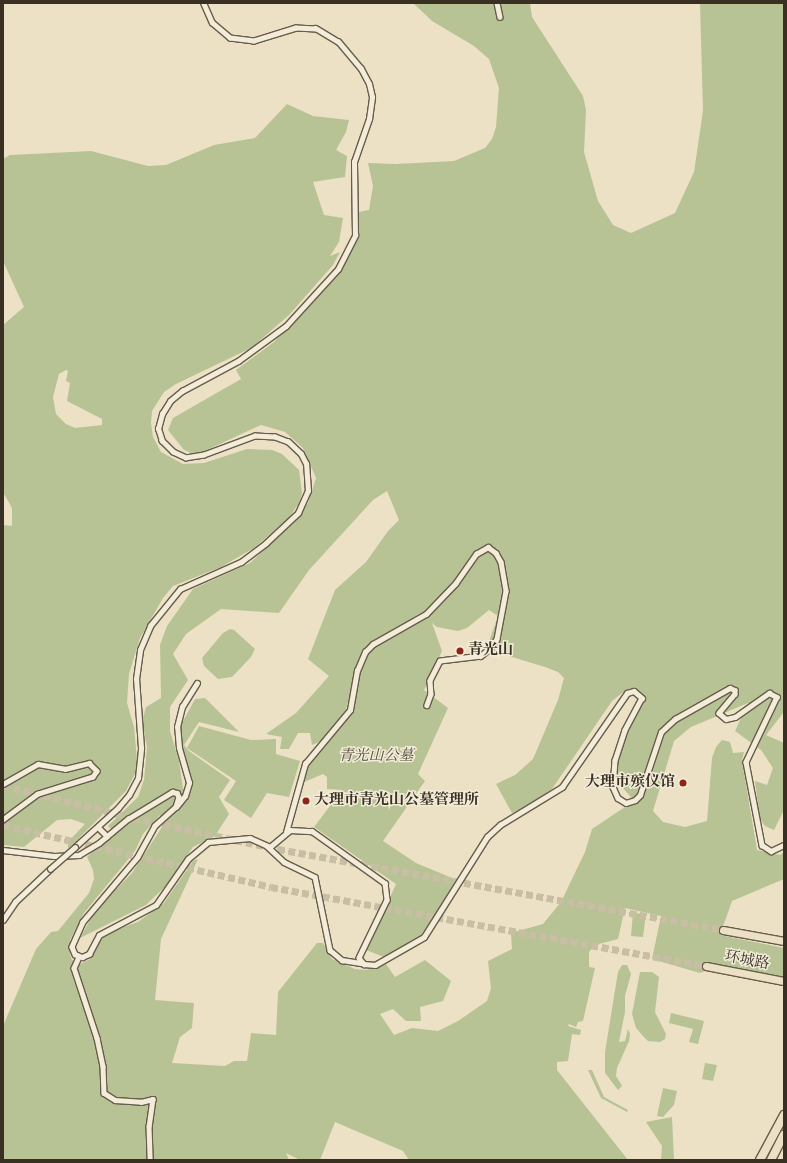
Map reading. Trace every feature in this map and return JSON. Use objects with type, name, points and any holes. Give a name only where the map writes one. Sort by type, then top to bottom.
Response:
[{"type":"highway","points":[[760,1160],[784,1115]]},
{"type":"highway","points":[[771,1160],[784,1135]]},
{"type":"main road","name":"环城路","points":[[723,930],[784,941]]},
{"type":"main road","name":"环城路","points":[[706,966],[784,981]]},
{"type":"street","points":[[3,920],[15,902],[98,827],[129,795],[140,771],[141,748],[136,679],[140,650],[150,626],[180,589],[241,562],[266,543],[298,513],[309,486],[304,459],[296,448],[284,440],[270,436],[252,437],[204,455],[186,458],[166,446],[160,435],[159,420],[175,397],[253,352],[296,316],[344,261],[355,235],[354,162],[369,119],[372,98],[369,84],[361,69],[338,42],[316,29],[296,28],[254,41],[230,38],[212,23],[204,3]]},
{"type":"street","points":[[497,3],[500,17]]},
{"type":"street","points":[[286,832],[305,764],[350,710],[357,671],[365,652],[373,644],[426,614],[454,586],[476,554],[488,547],[496,553],[501,562],[506,591],[497,639],[491,648],[481,656],[440,661],[430,681],[431,694],[427,705]]},
{"type":"street","points":[[79,957],[74,953],[72,947],[85,917],[138,857],[155,826],[176,807],[185,796],[189,783],[178,748],[177,727],[182,707],[197,683]]},
{"type":"street","points":[[79,957],[88,955],[99,935],[153,908],[188,859],[208,842],[250,838],[267,846],[284,862],[315,877],[330,950],[342,960],[375,965],[424,937],[487,836],[500,825],[562,787],[629,691],[641,694],[642,702],[623,734],[616,755],[613,782],[616,795],[626,803],[639,796],[661,732],[675,719],[730,688],[735,690],[735,694],[719,713],[726,719],[735,717],[769,694],[776,695],[777,701],[751,749],[746,762],[762,845],[771,852],[784,846]]},
{"type":"street","points":[[3,784],[38,764],[65,770],[89,763],[97,771],[93,777],[38,794],[3,820]]},
{"type":"street","points":[[3,850],[54,856],[74,856],[89,850],[128,819],[172,792],[177,793],[179,797],[176,807]]},
{"type":"street","points":[[98,827],[107,836]]},
{"type":"street","points":[[267,846],[274,845],[286,832],[294,829],[314,832],[385,884],[387,900],[362,950],[359,958],[362,963]]},
{"type":"street","points":[[79,957],[74,968],[97,1038],[103,1066],[104,1093],[115,1100],[141,1102],[153,1099],[150,1126],[150,1160]]},
{"type":"green space","name":"青光山公墓","points":[[413,3],[530,3],[532,17],[583,96],[586,110],[584,152],[598,201],[613,225],[631,233],[675,213],[694,172],[703,111],[700,3],[784,3],[784,712],[766,735],[784,743],[784,810],[774,830],[765,826],[760,819],[755,781],[767,785],[773,768],[761,750],[735,731],[748,703],[691,727],[674,741],[653,811],[663,822],[685,827],[707,821],[712,758],[716,747],[722,740],[730,742],[733,753],[744,752],[742,760],[757,850],[780,855],[784,852],[784,879],[732,901],[720,935],[784,948],[784,977],[706,962],[705,971],[700,973],[652,959],[661,916],[625,908],[618,939],[595,945],[589,952],[589,967],[595,968],[583,1021],[578,1022],[576,1027],[569,1024],[568,1026],[581,1030],[580,1035],[572,1034],[568,1061],[557,1062],[557,1070],[628,1160],[409,1160],[403,1151],[335,1122],[320,1160],[300,1160],[286,1153],[289,1160],[3,1160],[3,1026],[36,949],[51,932],[58,931],[89,893],[94,879],[93,870],[87,857],[114,831],[108,826],[138,797],[144,780],[147,747],[142,721],[146,707],[161,698],[160,645],[167,626],[193,589],[250,563],[289,527],[308,503],[316,478],[303,448],[285,432],[261,425],[196,455],[184,450],[168,430],[173,418],[241,379],[236,370],[274,342],[343,267],[358,235],[359,212],[369,210],[373,186],[368,163],[396,164],[454,161],[485,148],[492,139],[496,127],[499,88],[489,59],[474,46],[432,21]],"holes":[[[387,491],[399,520],[388,531],[366,562],[335,590],[308,659],[329,676],[296,713],[266,734],[282,737],[280,749],[289,749],[298,733],[310,733],[312,745],[324,740],[344,716],[357,670],[366,652],[376,644],[366,655],[356,677],[351,714],[308,765],[302,783],[323,774],[327,777],[327,789],[342,790],[314,827],[396,884],[366,950],[384,957],[417,940],[438,913],[457,880],[416,863],[383,841],[425,781],[418,774],[448,708],[424,690],[442,651],[432,623],[437,627],[458,631],[467,628],[489,610],[498,616],[488,644],[489,650],[545,667],[558,672],[564,678],[558,700],[533,759],[515,775],[496,784],[512,813],[533,803],[552,789],[612,701],[622,693],[633,689],[639,691],[644,700],[629,725],[618,754],[617,773],[623,788],[634,801],[592,829],[585,852],[561,902],[543,924],[511,933],[512,949],[488,961],[491,988],[487,1001],[458,1021],[438,1031],[412,1028],[394,1035],[380,1014],[393,1009],[406,1021],[421,1021],[420,1007],[443,1001],[451,981],[425,960],[395,977],[386,964],[366,970],[355,969],[332,959],[323,943],[317,943],[278,992],[276,1035],[251,1033],[247,1061],[234,1061],[225,1066],[172,1063],[180,1037],[192,1028],[194,1003],[155,1000],[161,939],[198,859],[193,861],[164,903],[138,922],[109,932],[100,941],[90,959],[80,964],[72,960],[70,954],[70,940],[84,913],[135,851],[143,834],[160,815],[162,827],[132,873],[95,911],[80,938],[146,905],[168,884],[193,847],[215,836],[229,814],[219,797],[230,780],[189,751],[184,745],[199,722],[239,732],[205,698],[195,699],[181,725],[181,747],[191,783],[183,789],[179,761],[170,731],[170,707],[188,680],[173,654],[186,634],[221,609],[279,613],[309,570],[373,500]],[[420,613],[426,619],[381,641],[401,626]]]},
{"type":"green space","points":[[287,104],[313,116],[349,120],[346,132],[336,150],[347,156],[345,177],[313,182],[324,215],[343,218],[339,242],[330,256],[340,252],[333,265],[289,315],[251,348],[176,384],[164,392],[152,411],[151,423],[153,437],[161,452],[183,464],[204,463],[247,449],[272,450],[282,454],[299,470],[302,493],[299,503],[289,518],[254,548],[221,567],[173,586],[163,598],[140,638],[129,674],[127,703],[134,727],[137,759],[136,772],[126,791],[68,849],[68,842],[85,824],[71,819],[57,820],[24,847],[3,845],[3,525],[12,526],[12,508],[3,492],[3,325],[24,307],[3,261],[3,159],[10,155],[91,151],[148,166],[166,165],[214,145],[255,138]],"holes":[[[66,370],[68,371],[66,381],[70,383],[67,401],[102,419],[102,425],[75,428],[66,424],[56,414],[53,397],[59,374]]]},
{"type":"green space","points":[[230,629],[234,630],[255,649],[251,657],[232,677],[218,679],[204,666],[202,658],[223,633]]},
{"type":"green space","points":[[199,726],[251,740],[276,739],[276,754],[300,761],[289,797],[267,793],[251,818],[224,800],[236,781],[187,748]]},
{"type":"green space","points":[[633,913],[646,914],[643,937],[631,936]]},
{"type":"green space","points":[[622,965],[627,965],[631,974],[625,996],[625,1012],[619,1042],[625,1041],[628,1029],[630,1034],[629,1041],[617,1068],[616,1076],[622,1086],[618,1090],[605,1073],[605,1052],[618,972]]},
{"type":"green space","points":[[640,972],[652,972],[659,977],[655,1012],[666,1034],[665,1039],[660,1042],[648,1041],[643,1036],[636,1028],[632,1014]]},
{"type":"green space","points":[[671,1013],[704,1021],[698,1044],[689,1042],[693,1029],[669,1023]]},
{"type":"green space","points":[[705,1063],[717,1065],[713,1081],[702,1079]]},
{"type":"green space","points":[[588,1070],[592,1070],[604,1097],[628,1110],[627,1112],[601,1098]]},
{"type":"green space","points":[[663,1088],[677,1091],[674,1105],[663,1117],[657,1116]]},
{"type":"green space","points":[[672,1117],[674,1160],[661,1160],[662,1146],[646,1122]]},
{"type":"tunnel","points":[[3,785],[133,818],[278,849],[723,930]]},
{"type":"tunnel","points":[[3,825],[271,887],[706,966]]},
{"type":"place","name":"青光山","points":[[460,651]]},
{"type":"place","name":"大理市殡仪馆","points":[[683,783]]},
{"type":"place","name":"大理市青光山公墓管理所","points":[[306,801]]}]
